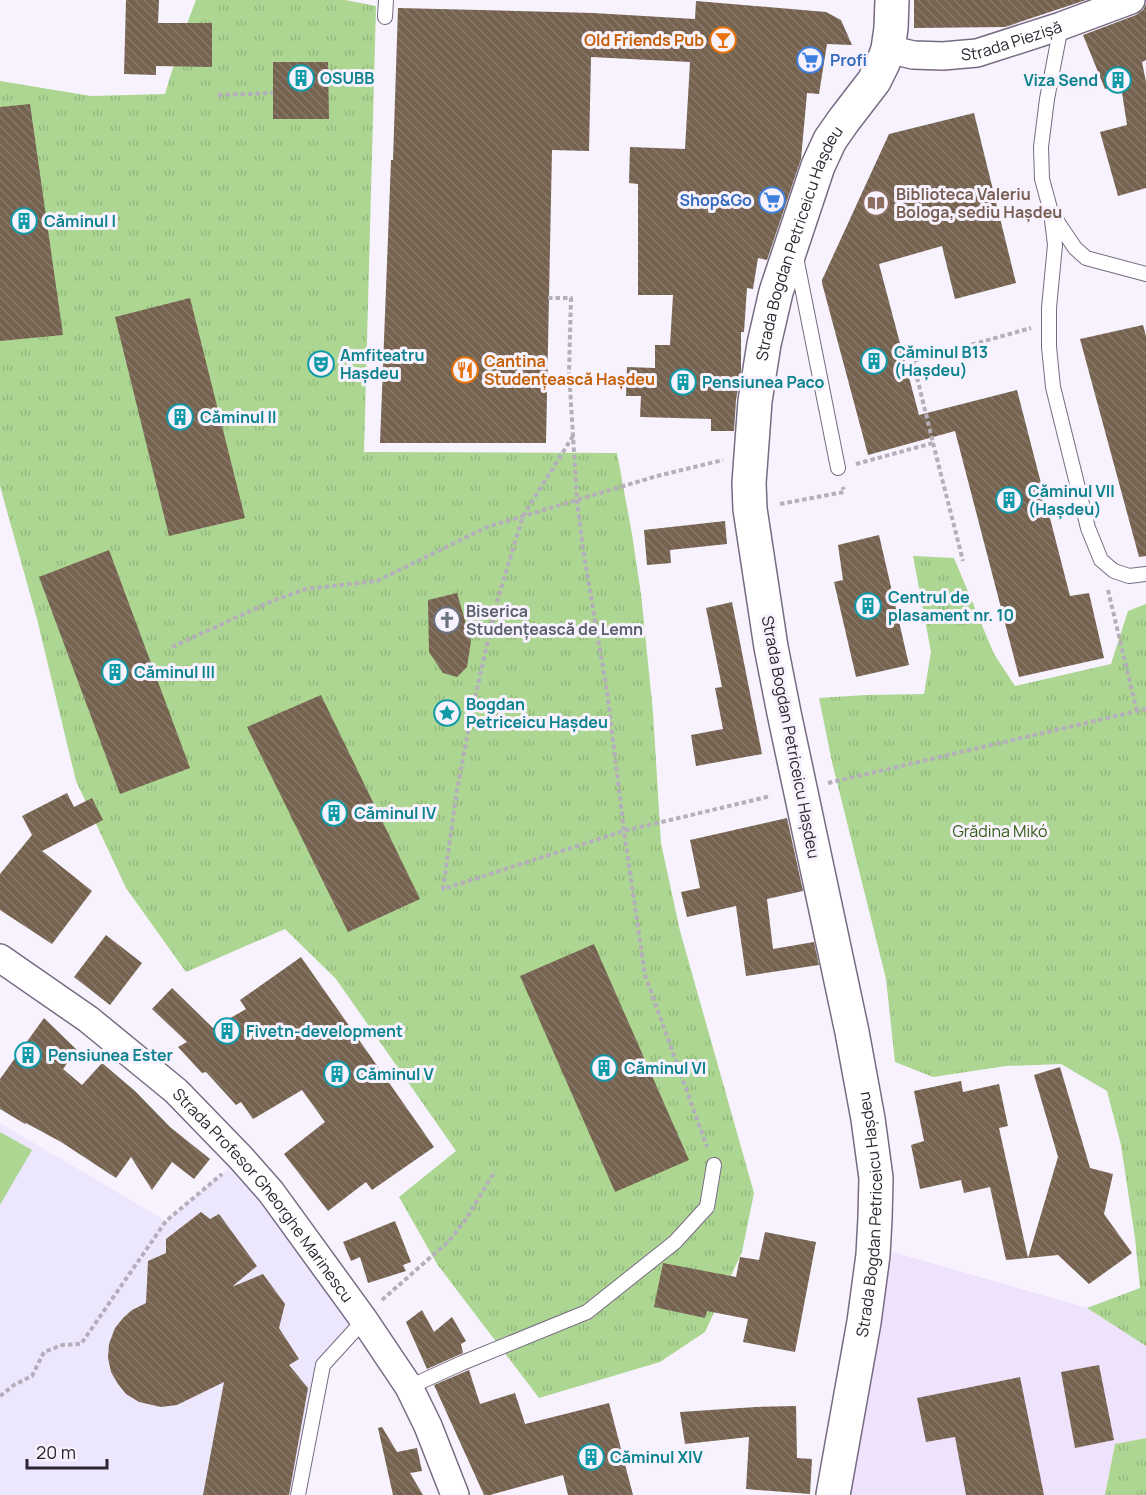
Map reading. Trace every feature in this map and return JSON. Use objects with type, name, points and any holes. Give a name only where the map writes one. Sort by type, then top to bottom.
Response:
[{"type":"street","name":"Strada Bogdan Petriceicu Hașdeu","points":[[833,1495],[864,1322],[873,1255],[876,1178],[852,1032],[771,647],[750,509],[750,459],[755,401],[764,344],[776,292],[818,166],[830,140],[874,81],[883,63],[891,28],[892,0]]},
{"type":"street","name":"Strada Piezișă","points":[[888,49],[923,56],[977,53],[1061,26],[1131,0]]},
{"type":"street","name":"Strada Profesor Gheorghe Marinescu","points":[[0,958],[88,1019],[176,1091],[271,1192],[409,1386],[428,1426],[454,1495]]},
{"type":"lane","points":[[385,17],[386,0]]},
{"type":"lane","points":[[1061,26],[1047,99],[1041,147],[1042,179],[1051,212],[1055,245],[1049,308],[1049,347],[1053,387],[1088,528],[1101,560],[1114,571],[1129,576],[1146,574]]},
{"type":"lane","points":[[1051,212],[1076,248],[1086,258],[1146,274]]},
{"type":"lane","points":[[792,241],[838,468]]},
{"type":"lane","points":[[409,1386],[587,1312],[675,1242],[707,1207],[714,1165]]},
{"type":"lane","points":[[298,1495],[323,1365],[364,1320]]},
{"type":"path","points":[[218,95],[273,93]]},
{"type":"path","points":[[548,298],[571,298],[569,372],[583,549],[607,691],[645,975],[714,1165]]},
{"type":"path","points":[[963,561],[913,361],[1020,331]]},
{"type":"path","points":[[443,889],[458,790],[496,605],[523,516],[573,436]]},
{"type":"path","points":[[750,509],[844,492],[838,468],[933,442]]},
{"type":"path","points":[[172,647],[272,601],[306,589],[377,581],[487,527],[657,476],[734,457],[750,459]]},
{"type":"path","points":[[1101,560],[1137,712]]},
{"type":"path","points":[[1131,713],[1146,710]]},
{"type":"path","points":[[0,1396],[14,1385],[32,1376],[44,1352],[62,1345],[81,1344],[166,1221],[241,1158]]},
{"type":"path","points":[[364,1320],[386,1295],[449,1241],[466,1219],[495,1171]]},
{"type":"shaded area","points":[[0,1123],[166,1221],[241,1158],[364,1320],[323,1365],[298,1495],[0,1495]]},
{"type":"shaded area","points":[[893,1252],[1087,1308],[1146,1346],[1146,1438],[1115,1444],[1105,1495],[840,1495],[849,1440]]},
{"type":"green space","points":[[196,0],[345,0],[376,6],[364,452],[617,453],[641,594],[653,712],[661,843],[680,931],[754,1193],[742,1252],[705,1332],[660,1362],[539,1398],[437,1264],[399,1197],[456,1151],[336,979],[285,929],[186,972],[126,888],[76,781],[37,619],[0,486],[0,81],[91,96],[165,94]]},
{"type":"green space","name":"Grădina Mikó","points":[[913,556],[954,558],[994,654],[1015,686],[1111,664],[1128,611],[1146,604],[1146,1346],[1087,1308],[1140,1288],[1121,1145],[1107,1091],[1061,1064],[1006,1066],[933,1077],[895,1062],[886,979],[832,762],[819,698],[924,694],[931,652]]},
{"type":"green space","points":[[0,1132],[32,1150],[0,1205]]},
{"type":"green space","points":[[1146,1438],[1146,1495],[1105,1495],[1115,1444]]},
{"type":"building","points":[[126,0],[159,0],[158,23],[212,23],[212,67],[156,66],[156,75],[124,74]]},
{"type":"building","points":[[914,0],[1086,0],[1005,27],[914,28]]},
{"type":"building","points":[[696,1],[826,12],[841,20],[852,45],[827,44],[819,94],[807,93],[801,159],[767,260],[758,258],[753,289],[747,288],[744,332],[741,332],[741,372],[734,431],[711,431],[711,419],[640,417],[641,396],[626,396],[627,367],[655,368],[655,345],[670,345],[673,295],[638,295],[638,184],[629,183],[630,147],[685,149],[690,62],[591,57],[589,151],[552,150],[546,443],[380,443],[398,8],[593,13],[695,19]]},
{"type":"building","points":[[1146,4],[1146,60],[1142,62],[1146,82],[1146,188],[1118,196],[1100,132],[1127,125],[1121,86],[1105,89],[1083,35],[1136,15],[1143,10]]},
{"type":"building","name":"OSUBB","points":[[273,62],[328,62],[329,119],[273,119]]},
{"type":"building","name":"Căminul I","points":[[30,104],[63,335],[0,341],[0,107]]},
{"type":"building","points":[[974,113],[1016,283],[955,299],[942,246],[879,264],[919,415],[1017,390],[1070,596],[1089,593],[1104,658],[1019,677],[955,431],[868,455],[822,283],[889,134]]},
{"type":"building","name":"Căminul II","points":[[190,298],[245,518],[169,536],[115,317]]},
{"type":"building","points":[[1143,325],[1146,336],[1146,556],[1139,557],[1080,339]]},
{"type":"building","points":[[725,521],[727,544],[670,550],[671,563],[647,565],[644,530]]},
{"type":"building","name":"Centrul de plasament nr. 10","points":[[879,535],[909,665],[856,677],[834,582],[843,580],[838,545]]},
{"type":"building","name":"Căminul III","points":[[109,550],[190,768],[120,794],[39,577]]},
{"type":"building","name":"Biserica Studențească de Lemn","points":[[457,593],[471,641],[467,667],[457,677],[443,673],[429,652],[428,600]]},
{"type":"building","points":[[732,602],[762,754],[696,766],[691,735],[723,729],[715,688],[722,687],[706,608]]},
{"type":"building","name":"Căminul IV","points":[[321,695],[420,899],[348,932],[247,727]]},
{"type":"building","points":[[67,793],[74,807],[92,798],[103,820],[42,851],[92,891],[52,944],[0,910],[0,874],[32,835],[22,816]]},
{"type":"building","points":[[787,818],[803,891],[767,899],[773,949],[814,942],[819,965],[746,976],[736,906],[687,917],[681,892],[700,888],[690,840]]},
{"type":"building","points":[[106,935],[142,963],[110,1005],[74,977]]},
{"type":"building","name":"Căminul VI","points":[[594,944],[689,1160],[615,1192],[520,976]]},
{"type":"building","points":[[301,957],[434,1147],[372,1190],[366,1182],[328,1211],[284,1154],[325,1122],[302,1090],[253,1119],[241,1102],[236,1105],[206,1072],[202,1073],[178,1047],[187,1042],[152,1009],[172,988],[213,1028],[246,1009],[240,1000]]},
{"type":"building","points":[[44,1018],[77,1050],[63,1069],[82,1085],[102,1063],[135,1091],[170,1127],[210,1159],[194,1179],[172,1162],[152,1190],[131,1157],[116,1178],[61,1142],[0,1109],[0,1079]]},
{"type":"building","points":[[1060,1067],[1090,1168],[1113,1174],[1104,1214],[1132,1253],[1089,1284],[1058,1255],[1028,1258],[1058,1157],[1034,1075]]},
{"type":"building","points":[[961,1081],[963,1092],[999,1084],[1008,1126],[999,1128],[1028,1258],[1006,1260],[990,1187],[964,1193],[961,1180],[920,1189],[911,1145],[924,1141],[914,1091]]},
{"type":"building","points":[[201,1212],[210,1219],[219,1214],[257,1266],[234,1286],[263,1274],[285,1304],[279,1328],[299,1359],[289,1365],[308,1388],[289,1495],[203,1495],[224,1382],[177,1405],[161,1407],[139,1402],[126,1394],[111,1372],[108,1358],[109,1344],[115,1328],[132,1310],[146,1303],[148,1261],[166,1253],[166,1239]]},
{"type":"building","points":[[395,1221],[411,1262],[403,1265],[406,1271],[368,1283],[360,1257],[351,1261],[343,1242]]},
{"type":"building","points":[[765,1232],[816,1242],[795,1352],[743,1342],[748,1319],[707,1311],[705,1318],[654,1307],[663,1263],[736,1277],[740,1257],[759,1260]]},
{"type":"building","points":[[422,1310],[434,1332],[452,1317],[466,1341],[461,1344],[463,1353],[427,1369],[406,1322]]},
{"type":"building","points":[[1099,1365],[1114,1440],[1075,1448],[1061,1372]]},
{"type":"building","points":[[469,1370],[480,1404],[515,1393],[525,1424],[609,1403],[633,1495],[568,1495],[563,1475],[484,1495],[434,1385]]},
{"type":"building","points":[[1020,1377],[1044,1495],[966,1495],[955,1437],[926,1442],[917,1398]]},
{"type":"building","points":[[796,1406],[797,1458],[812,1459],[810,1494],[746,1489],[749,1437],[685,1444],[680,1412]]},
{"type":"building","points":[[382,1427],[397,1452],[417,1448],[422,1471],[410,1473],[423,1495],[393,1495],[378,1428]]},
{"type":"place","name":"Old Friends Pub","points":[[723,40]]},
{"type":"place","name":"Profi","points":[[810,60]]},
{"type":"place","name":"OSUBB","points":[[301,78]]},
{"type":"place","name":"Viza Send","points":[[1118,80]]},
{"type":"place","name":"Shop&Go","points":[[772,200]]},
{"type":"place","name":"Biblioteca Valeriu Bologa, sediu Hașdeu","points":[[876,203]]},
{"type":"place","name":"Căminul I","points":[[24,221]]},
{"type":"place","name":"Căminul B13 (Hașdeu)","points":[[874,361]]},
{"type":"place","name":"Amfiteatru Hașdeu","points":[[321,364]]},
{"type":"place","name":"Cantina Studențească Hașdeu","points":[[465,370]]},
{"type":"place","name":"Pensiunea Paco","points":[[683,382]]},
{"type":"place","name":"Căminul II","points":[[180,417]]},
{"type":"place","name":"Căminul VII (Hașdeu)","points":[[1009,500]]},
{"type":"place","name":"Centrul de plasament nr. 10","points":[[868,606]]},
{"type":"place","name":"Biserica Studențească de Lemn","points":[[447,620]]},
{"type":"place","name":"Căminul III","points":[[115,672]]},
{"type":"place","name":"Bogdan Petriceicu Hașdeu","points":[[447,713]]},
{"type":"place","name":"Căminul IV","points":[[334,813]]},
{"type":"place","name":"Fivetn-development","points":[[227,1031]]},
{"type":"place","name":"Pensiunea Ester","points":[[28,1055]]},
{"type":"place","name":"Căminul VI","points":[[604,1068]]},
{"type":"place","name":"Căminul V","points":[[337,1074]]},
{"type":"place","name":"Căminul XIV","points":[[591,1457]]}]
